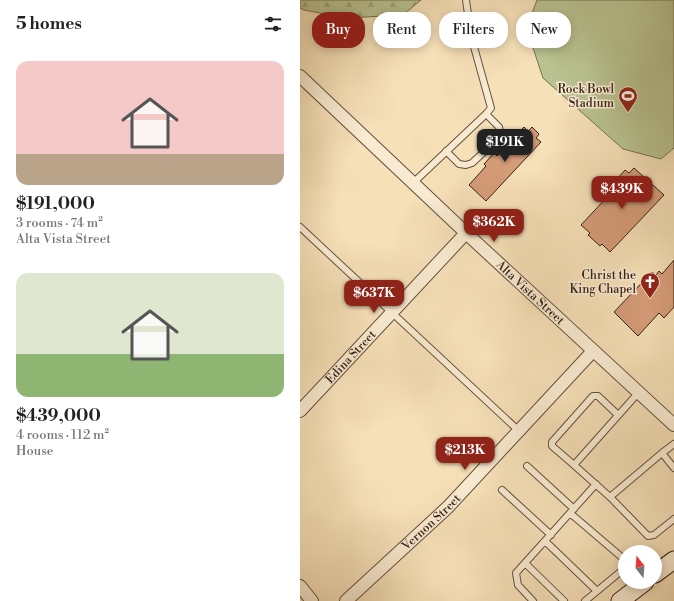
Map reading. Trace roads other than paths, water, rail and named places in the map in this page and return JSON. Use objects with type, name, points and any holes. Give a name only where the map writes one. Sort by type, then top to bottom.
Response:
[{"type":"main road","points":[[620,601],[636,589]]},
{"type":"street","name":"Alta Vista Street","points":[[300,76],[466,233],[674,425]]},
{"type":"street","name":"Edina Street","points":[[300,410],[466,233]]},
{"type":"street","name":"Vernon Street","points":[[346,601],[448,507],[593,351]]},
{"type":"street","points":[[300,586],[312,601]]},
{"type":"lane","points":[[413,183],[491,108],[471,36],[466,0]]},
{"type":"lane","points":[[446,151],[459,164],[466,165],[472,163],[498,139],[500,133],[499,127],[486,114]]},
{"type":"lane","points":[[300,227],[519,431]]},
{"type":"lane","points":[[574,465],[639,392]]},
{"type":"lane","points":[[618,415],[598,396],[593,396],[552,442],[552,446],[610,497],[648,536],[654,536],[674,519]]},
{"type":"lane","points":[[610,497],[674,444]]},
{"type":"lane","points":[[662,454],[674,468]]},
{"type":"lane","points":[[527,466],[572,511],[618,554]]},
{"type":"lane","points":[[533,601],[518,585],[516,573],[596,484]]},
{"type":"lane","points":[[502,490],[551,535]]},
{"type":"lane","points":[[545,541],[597,591]]},
{"type":"lane","points":[[525,563],[564,601]]},
{"type":"lane","points":[[585,601],[618,574]]},
{"type":"place","name":"Rock Bowl Stadium","points":[[628,113]]},
{"type":"place","name":"Christ the King Chapel","points":[[650,299]]}]
